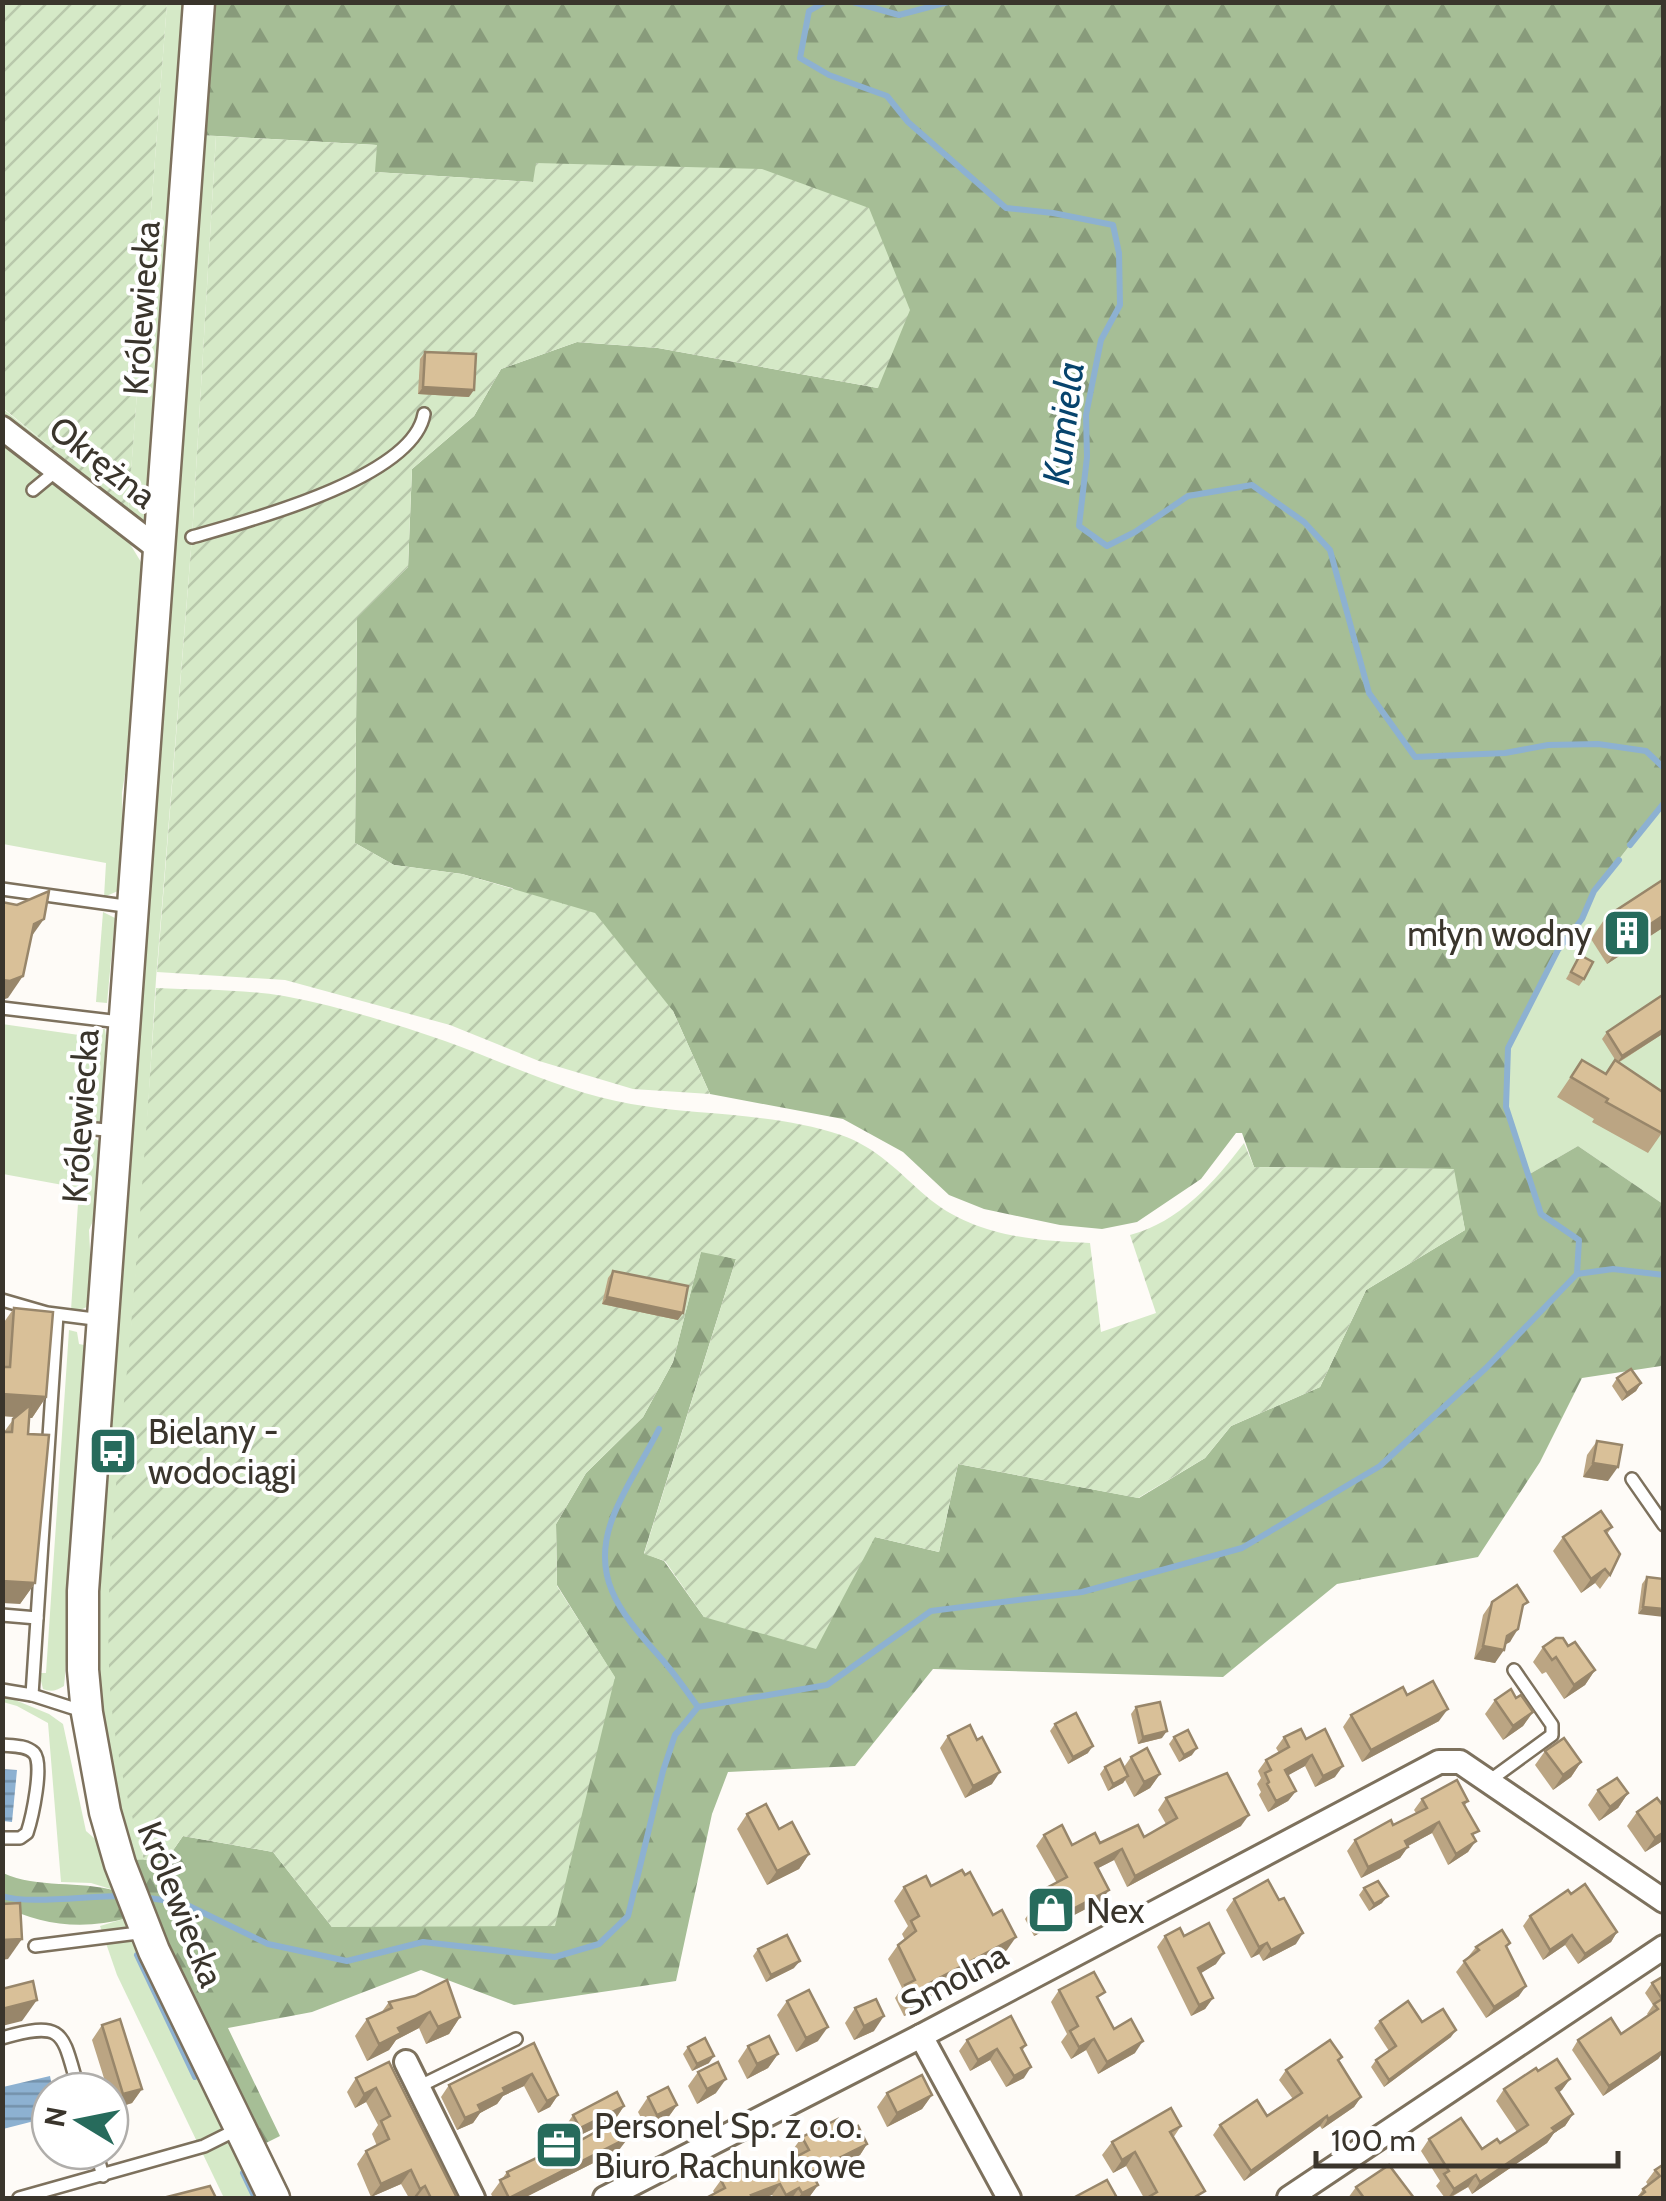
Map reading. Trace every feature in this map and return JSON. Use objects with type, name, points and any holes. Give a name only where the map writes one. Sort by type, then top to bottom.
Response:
[{"type":"main road","name":"Królewiecka","points":[[199,2],[102,1320],[82,1644],[87,1713],[105,1812],[136,1908],[274,2198]]},
{"type":"street","name":"Okrężna","points":[[2,428],[160,550]]},
{"type":"street","name":"Smolna","points":[[605,2198],[1440,1762],[1460,1762],[1488,1782]]},
{"type":"street","points":[[1488,1782],[1664,1901]]},
{"type":"street","points":[[1289,2198],[1664,1946]]},
{"type":"street","points":[[921,2036],[1009,2198]]},
{"type":"street","points":[[406,2062],[473,2198]]},
{"type":"lane","points":[[192,538],[298,505],[382,464],[410,445],[422,427],[424,414]]},
{"type":"lane","points":[[33,490],[56,471]]},
{"type":"lane","points":[[2,889],[134,907]]},
{"type":"lane","points":[[2,1008],[125,1022]]},
{"type":"lane","points":[[86,1128],[117,1132]]},
{"type":"lane","points":[[2,1300],[57,1315],[102,1320]]},
{"type":"lane","points":[[32,1695],[57,1315]]},
{"type":"lane","points":[[1632,1479],[1664,1525]]},
{"type":"lane","points":[[2,1615],[37,1618]]},
{"type":"lane","points":[[1488,1782],[1552,1735],[1552,1725],[1514,1670]]},
{"type":"lane","points":[[2,1690],[32,1695],[87,1713]]},
{"type":"lane","points":[[2,1745],[29,1749],[36,1755],[39,1768],[27,1833],[20,1838],[2,1838]]},
{"type":"lane","points":[[35,1946],[136,1908]]},
{"type":"lane","points":[[2,2038],[38,2028],[58,2034],[73,2071]]},
{"type":"lane","points":[[418,2087],[516,2039]]},
{"type":"lane","points":[[19,2198],[204,2146],[240,2128]]},
{"type":"lane","points":[[102,2171],[103,2176]]},
{"type":"green space","points":[[2,3],[167,3],[128,511],[3,408]]},
{"type":"green space","points":[[167,3],[189,3],[148,519],[137,523],[3,417],[2,408],[128,510]]},
{"type":"green space","points":[[208,3],[1663,3],[1663,803],[1594,891],[1582,919],[1558,950],[1508,1048],[1506,1107],[1528,1175],[1578,1146],[1663,1204],[1663,1369],[1661,1366],[1582,1378],[1540,1462],[1478,1557],[1337,1584],[1223,1677],[933,1669],[855,1766],[728,1772],[712,1814],[676,1981],[514,2005],[421,1970],[312,2012],[228,2028],[280,2136],[260,2146],[160,1941],[131,1860],[167,1859],[183,1836],[273,1852],[332,1927],[615,1678],[557,1585],[556,1524],[586,1473],[643,1417],[673,1362],[701,1251],[736,1259],[644,1553],[664,1561],[704,1617],[875,1537],[939,1552],[958,1464],[1139,1498],[1205,1458],[1231,1426],[1320,1387],[1366,1290],[1465,1230],[1453,1169],[1254,1167],[1242,1133],[1236,1133],[1201,1179],[1137,1222],[1102,1229],[1060,1225],[984,1209],[949,1195],[903,1152],[843,1119],[710,1094],[673,1011],[512,888],[462,874],[394,865],[355,843],[357,617],[408,567],[412,469],[474,416],[501,369],[577,342],[658,348],[878,388],[537,163],[534,182],[374,172],[376,145],[200,135]]},
{"type":"green space","points":[[200,135],[216,136],[192,537],[110,1584],[117,1724],[127,1792],[144,1860],[131,1860],[110,1790],[91,1620]]},
{"type":"green space","points":[[216,136],[377,145],[375,172],[533,182],[536,163],[762,169],[869,208],[910,310],[878,388],[658,348],[577,342],[501,369],[474,416],[412,469],[408,567],[357,618],[355,843],[394,865],[462,874],[595,913],[673,1011],[710,1094],[633,1089],[539,1061],[450,1025],[285,980],[157,972],[192,537]]},
{"type":"green space","points":[[2,441],[43,473],[30,487],[52,480],[130,544],[141,562],[147,586],[137,699],[122,793],[118,891],[104,897],[106,863],[3,844]]},
{"type":"green space","points":[[1663,803],[1663,1204],[1578,1146],[1528,1175],[1506,1107],[1508,1048],[1558,950],[1582,919],[1594,891]]},
{"type":"green space","points":[[103,912],[115,918],[107,1003],[96,1002]]},
{"type":"green space","points":[[156,988],[252,992],[304,1000],[406,1028],[607,1099],[789,1122],[841,1135],[877,1154],[926,1196],[962,1220],[1024,1238],[1090,1243],[1101,1332],[1156,1313],[1130,1235],[1164,1221],[1194,1199],[1244,1143],[1254,1167],[1454,1169],[1465,1230],[1366,1290],[1320,1387],[1231,1426],[1205,1458],[1138,1498],[958,1464],[939,1552],[875,1537],[816,1649],[704,1617],[665,1561],[644,1554],[736,1259],[701,1252],[673,1362],[643,1417],[586,1473],[556,1524],[557,1586],[615,1677],[555,1926],[332,1927],[273,1852],[183,1836],[167,1859],[144,1860],[118,1753],[108,1644],[111,1557]]},
{"type":"green space","points":[[2,1024],[93,1037],[94,1029],[105,1029],[109,1055],[103,1120],[85,1133],[103,1143],[96,1214],[89,1230],[89,1286],[94,1292],[89,1306],[80,1310],[71,1310],[79,1188],[3,1174]]},
{"type":"green space","points":[[85,1329],[88,1334],[64,1686],[49,1690],[43,1689],[39,1673],[46,1673],[69,1330],[77,1332],[79,1344],[84,1345]]},
{"type":"green space","points":[[3,1695],[63,1724],[86,1831],[102,1845],[117,1891],[91,1883],[61,1882],[48,1723],[3,1702]]},
{"type":"green space","points":[[3,1873],[30,1881],[117,1891],[127,1918],[79,1925],[32,1918],[3,1905]]},
{"type":"green space","points":[[127,1918],[263,2198],[224,2198],[117,1975],[100,1926]]},
{"type":"water","points":[[2,1769],[17,1770],[12,1822],[3,1821]]},
{"type":"water","points":[[30,2081],[30,2122],[3,2129],[3,2087]]},
{"type":"building","points":[[425,352],[476,354],[474,390],[423,387]]},
{"type":"building","points":[[1664,879],[1664,915],[1622,943],[1606,917]]},
{"type":"building","points":[[49,891],[44,919],[34,924],[23,976],[2,980],[2,902],[17,905]]},
{"type":"building","points":[[1580,955],[1593,962],[1584,979],[1571,972]]},
{"type":"building","points":[[1664,994],[1664,1029],[1622,1056],[1607,1032]]},
{"type":"building","points":[[1582,1060],[1606,1074],[1615,1060],[1664,1093],[1662,1133],[1571,1077]]},
{"type":"building","points":[[613,1271],[688,1286],[683,1313],[607,1297]]},
{"type":"building","points":[[14,1308],[53,1312],[46,1397],[2,1394],[2,1367],[10,1367]]},
{"type":"building","points":[[1631,1369],[1641,1383],[1627,1393],[1617,1378]]},
{"type":"building","points":[[30,1405],[28,1434],[49,1435],[35,1583],[2,1581],[2,1432],[12,1432],[13,1419]]},
{"type":"building","points":[[1597,1441],[1622,1445],[1618,1467],[1593,1463]]},
{"type":"building","points":[[1601,1511],[1612,1527],[1605,1531],[1620,1554],[1610,1575],[1605,1569],[1591,1579],[1563,1537]]},
{"type":"building","points":[[1647,1577],[1664,1579],[1664,1609],[1643,1607]]},
{"type":"building","points":[[1517,1585],[1528,1602],[1523,1605],[1518,1629],[1507,1636],[1504,1650],[1483,1646],[1492,1602]]},
{"type":"building","points":[[1563,1638],[1568,1646],[1575,1642],[1595,1670],[1574,1685],[1556,1657],[1552,1660],[1543,1647]]},
{"type":"building","points":[[1433,1681],[1448,1709],[1371,1750],[1351,1715],[1403,1687],[1407,1695]]},
{"type":"building","points":[[1511,1689],[1516,1698],[1521,1695],[1533,1712],[1513,1726],[1495,1700]]},
{"type":"building","points":[[1160,1702],[1167,1731],[1143,1737],[1136,1707]]},
{"type":"building","points":[[1076,1713],[1093,1746],[1073,1757],[1055,1724]]},
{"type":"building","points":[[970,1725],[977,1740],[982,1737],[1000,1772],[973,1786],[948,1736]]},
{"type":"building","points":[[1301,1729],[1306,1739],[1325,1729],[1343,1766],[1323,1776],[1312,1755],[1285,1770],[1296,1791],[1276,1801],[1267,1784],[1265,1773],[1271,1770],[1266,1760],[1289,1747],[1284,1737]]},
{"type":"building","points":[[1188,1730],[1197,1748],[1184,1755],[1174,1737]]},
{"type":"building","points":[[1564,1738],[1581,1762],[1563,1775],[1545,1751]]},
{"type":"building","points":[[1147,1748],[1160,1774],[1144,1782],[1131,1757]]},
{"type":"building","points":[[1120,1759],[1128,1776],[1113,1784],[1105,1767]]},
{"type":"building","points":[[1227,1773],[1249,1815],[1135,1876],[1122,1849],[1095,1863],[1109,1890],[1042,1925],[1033,1908],[1042,1902],[1037,1893],[1067,1877],[1044,1835],[1062,1825],[1072,1845],[1095,1833],[1100,1843],[1138,1825],[1144,1837],[1177,1818],[1166,1798]]},
{"type":"building","points":[[1617,1778],[1628,1793],[1610,1807],[1598,1790]]},
{"type":"building","points":[[1457,1780],[1468,1801],[1463,1803],[1479,1831],[1472,1834],[1476,1841],[1456,1854],[1439,1822],[1405,1841],[1408,1847],[1368,1867],[1355,1840],[1391,1820],[1393,1825],[1427,1808],[1422,1799]]},
{"type":"building","points":[[1657,1798],[1664,1807],[1664,1832],[1655,1838],[1637,1812]]},
{"type":"building","points":[[766,1804],[779,1829],[792,1822],[809,1854],[777,1871],[747,1814]]},
{"type":"building","points":[[962,1870],[965,1875],[970,1872],[993,1915],[1002,1910],[1016,1937],[930,1983],[934,1992],[914,2002],[905,1985],[915,1980],[898,1945],[916,1931],[911,1921],[919,1916],[904,1887],[926,1876],[931,1886]]},
{"type":"building","points":[[1268,1880],[1279,1900],[1284,1898],[1303,1933],[1271,1950],[1267,1943],[1259,1947],[1234,1899]]},
{"type":"building","points":[[1378,1881],[1388,1896],[1374,1904],[1364,1888]]},
{"type":"building","points":[[1585,1884],[1617,1932],[1585,1954],[1572,1935],[1550,1950],[1530,1916],[1568,1890],[1571,1894]]},
{"type":"building","points":[[20,1903],[22,1939],[2,1940],[2,1904]]},
{"type":"building","points":[[1209,1923],[1224,1953],[1198,1968],[1213,1998],[1199,2005],[1165,1936],[1180,1928],[1184,1936]]},
{"type":"building","points":[[1502,1930],[1526,1986],[1494,2007],[1464,1961],[1479,1950],[1476,1947]]},
{"type":"building","points":[[787,1935],[800,1961],[771,1975],[758,1949]]},
{"type":"building","points":[[1094,1972],[1105,1992],[1097,1997],[1114,2029],[1131,2019],[1143,2041],[1107,2062],[1094,2039],[1079,2047],[1070,2031],[1078,2026],[1059,1990]]},
{"type":"building","points":[[1664,1976],[1664,2050],[1609,2086],[1578,2040],[1611,2018],[1621,2034],[1658,2009],[1654,2004],[1662,1999],[1652,1983]]},
{"type":"building","points":[[447,1980],[460,2017],[438,2027],[430,2012],[398,2028],[401,2033],[379,2044],[367,2019],[392,2008],[389,2002],[415,1996]]},
{"type":"building","points":[[33,1981],[37,2000],[2,2009],[2,1989]]},
{"type":"building","points":[[809,1990],[828,2027],[806,2038],[787,2001]]},
{"type":"building","points":[[876,1999],[884,2016],[864,2026],[855,2008]]},
{"type":"building","points":[[1408,2001],[1422,2022],[1443,2009],[1456,2030],[1389,2080],[1376,2060],[1396,2046],[1380,2021]]},
{"type":"building","points":[[1011,2016],[1026,2045],[1021,2048],[1031,2067],[1014,2076],[997,2049],[978,2060],[967,2040]]},
{"type":"building","points":[[120,2019],[142,2089],[130,2092],[130,2071],[116,2071],[102,2025]]},
{"type":"building","points":[[769,2036],[778,2054],[757,2064],[748,2046]]},
{"type":"building","points":[[705,2038],[714,2056],[697,2064],[688,2047]]},
{"type":"building","points":[[1330,2040],[1361,2097],[1328,2119],[1327,2116],[1251,2171],[1220,2125],[1257,2100],[1267,2116],[1302,2093],[1286,2070]]},
{"type":"building","points":[[534,2043],[558,2095],[547,2101],[532,2074],[503,2088],[505,2092],[478,2105],[481,2111],[465,2118],[449,2085]]},
{"type":"building","points":[[1557,2059],[1570,2079],[1556,2088],[1573,2114],[1552,2128],[1555,2131],[1480,2182],[1476,2175],[1454,2189],[1444,2174],[1449,2171],[1429,2139],[1461,2118],[1482,2149],[1497,2139],[1500,2143],[1528,2125],[1504,2089]]},
{"type":"building","points":[[389,2062],[457,2198],[431,2198],[425,2186],[420,2189],[411,2170],[381,2184],[366,2151],[389,2139],[381,2121],[390,2116],[376,2088],[364,2094],[356,2078]]},
{"type":"building","points":[[718,2062],[726,2079],[707,2089],[698,2072]]},
{"type":"building","points":[[922,2075],[932,2095],[897,2113],[887,2093]]},
{"type":"building","points":[[668,2087],[677,2105],[657,2115],[648,2097]]},
{"type":"building","points":[[617,2092],[624,2106],[580,2128],[573,2115]]},
{"type":"building","points":[[1171,2108],[1181,2126],[1170,2132],[1205,2191],[1193,2198],[1147,2198],[1157,2192],[1135,2152],[1122,2160],[1112,2142]]},
{"type":"building","points":[[619,2119],[629,2137],[509,2198],[500,2180],[509,2176],[507,2172],[549,2152],[546,2140],[573,2125],[581,2140]]},
{"type":"building","points":[[838,2119],[844,2133],[858,2126],[867,2144],[811,2172],[818,2185],[786,2195],[780,2184],[751,2195],[753,2198],[706,2198],[725,2188],[721,2180],[756,2161],[763,2174],[809,2150],[802,2137]]},
{"type":"building","points":[[1664,2164],[1664,2198],[1637,2198],[1660,2176],[1655,2170]]},
{"type":"building","points":[[1389,2165],[1414,2198],[1364,2198],[1356,2187]]},
{"type":"building","points":[[1107,2180],[1116,2196],[1113,2198],[1073,2198]]},
{"type":"building","points":[[210,2186],[216,2198],[163,2198]]},
{"type":"waterway","name":"Kumiela","points":[[825,2],[809,11],[800,58],[829,75],[887,96],[908,122],[1006,208],[1113,225],[1119,253],[1120,305],[1101,340],[1086,415],[1087,457],[1079,526],[1107,546],[1188,496],[1252,485],[1304,522],[1330,550],[1369,693],[1415,757],[1598,744],[1646,751],[1664,768]]},
{"type":"waterway","name":"Kumiela","points":[[853,2],[899,15],[948,2]]},
{"type":"waterway","points":[[1630,845],[1664,803]]},
{"type":"waterway","name":"Kumiela","points":[[1577,1274],[1579,1240],[1541,1214],[1506,1107],[1508,1048],[1558,950],[1582,919],[1594,891],[1619,860]]},
{"type":"waterway","name":"Kumiela","points":[[1577,1274],[1613,1269],[1664,1275]]},
{"type":"waterway","points":[[142,1897],[183,1903],[268,1944],[347,1961],[423,1942],[555,1957],[599,1944],[628,1916],[675,1735],[698,1707],[827,1685],[931,1611],[1082,1592],[1242,1548],[1380,1466],[1486,1368],[1577,1274]]},
{"type":"waterway","points":[[659,1429],[615,1512],[607,1536],[607,1577],[624,1612],[698,1707]]},
{"type":"waterway","points":[[2,1896],[44,1900],[125,1896]]},
{"type":"waterway","points":[[137,1955],[195,2077]]},
{"type":"waterway","points":[[243,2173],[255,2198]]},
{"type":"place","name":"młyn wodny","points":[[1627,933]]},
{"type":"place","name":"Bielany - wodociągi","points":[[113,1451]]},
{"type":"place","name":"Nex","points":[[1051,1910]]},
{"type":"place","name":"Personel Sp. z o.o. Biuro Rachunkowe","points":[[559,2145]]}]
